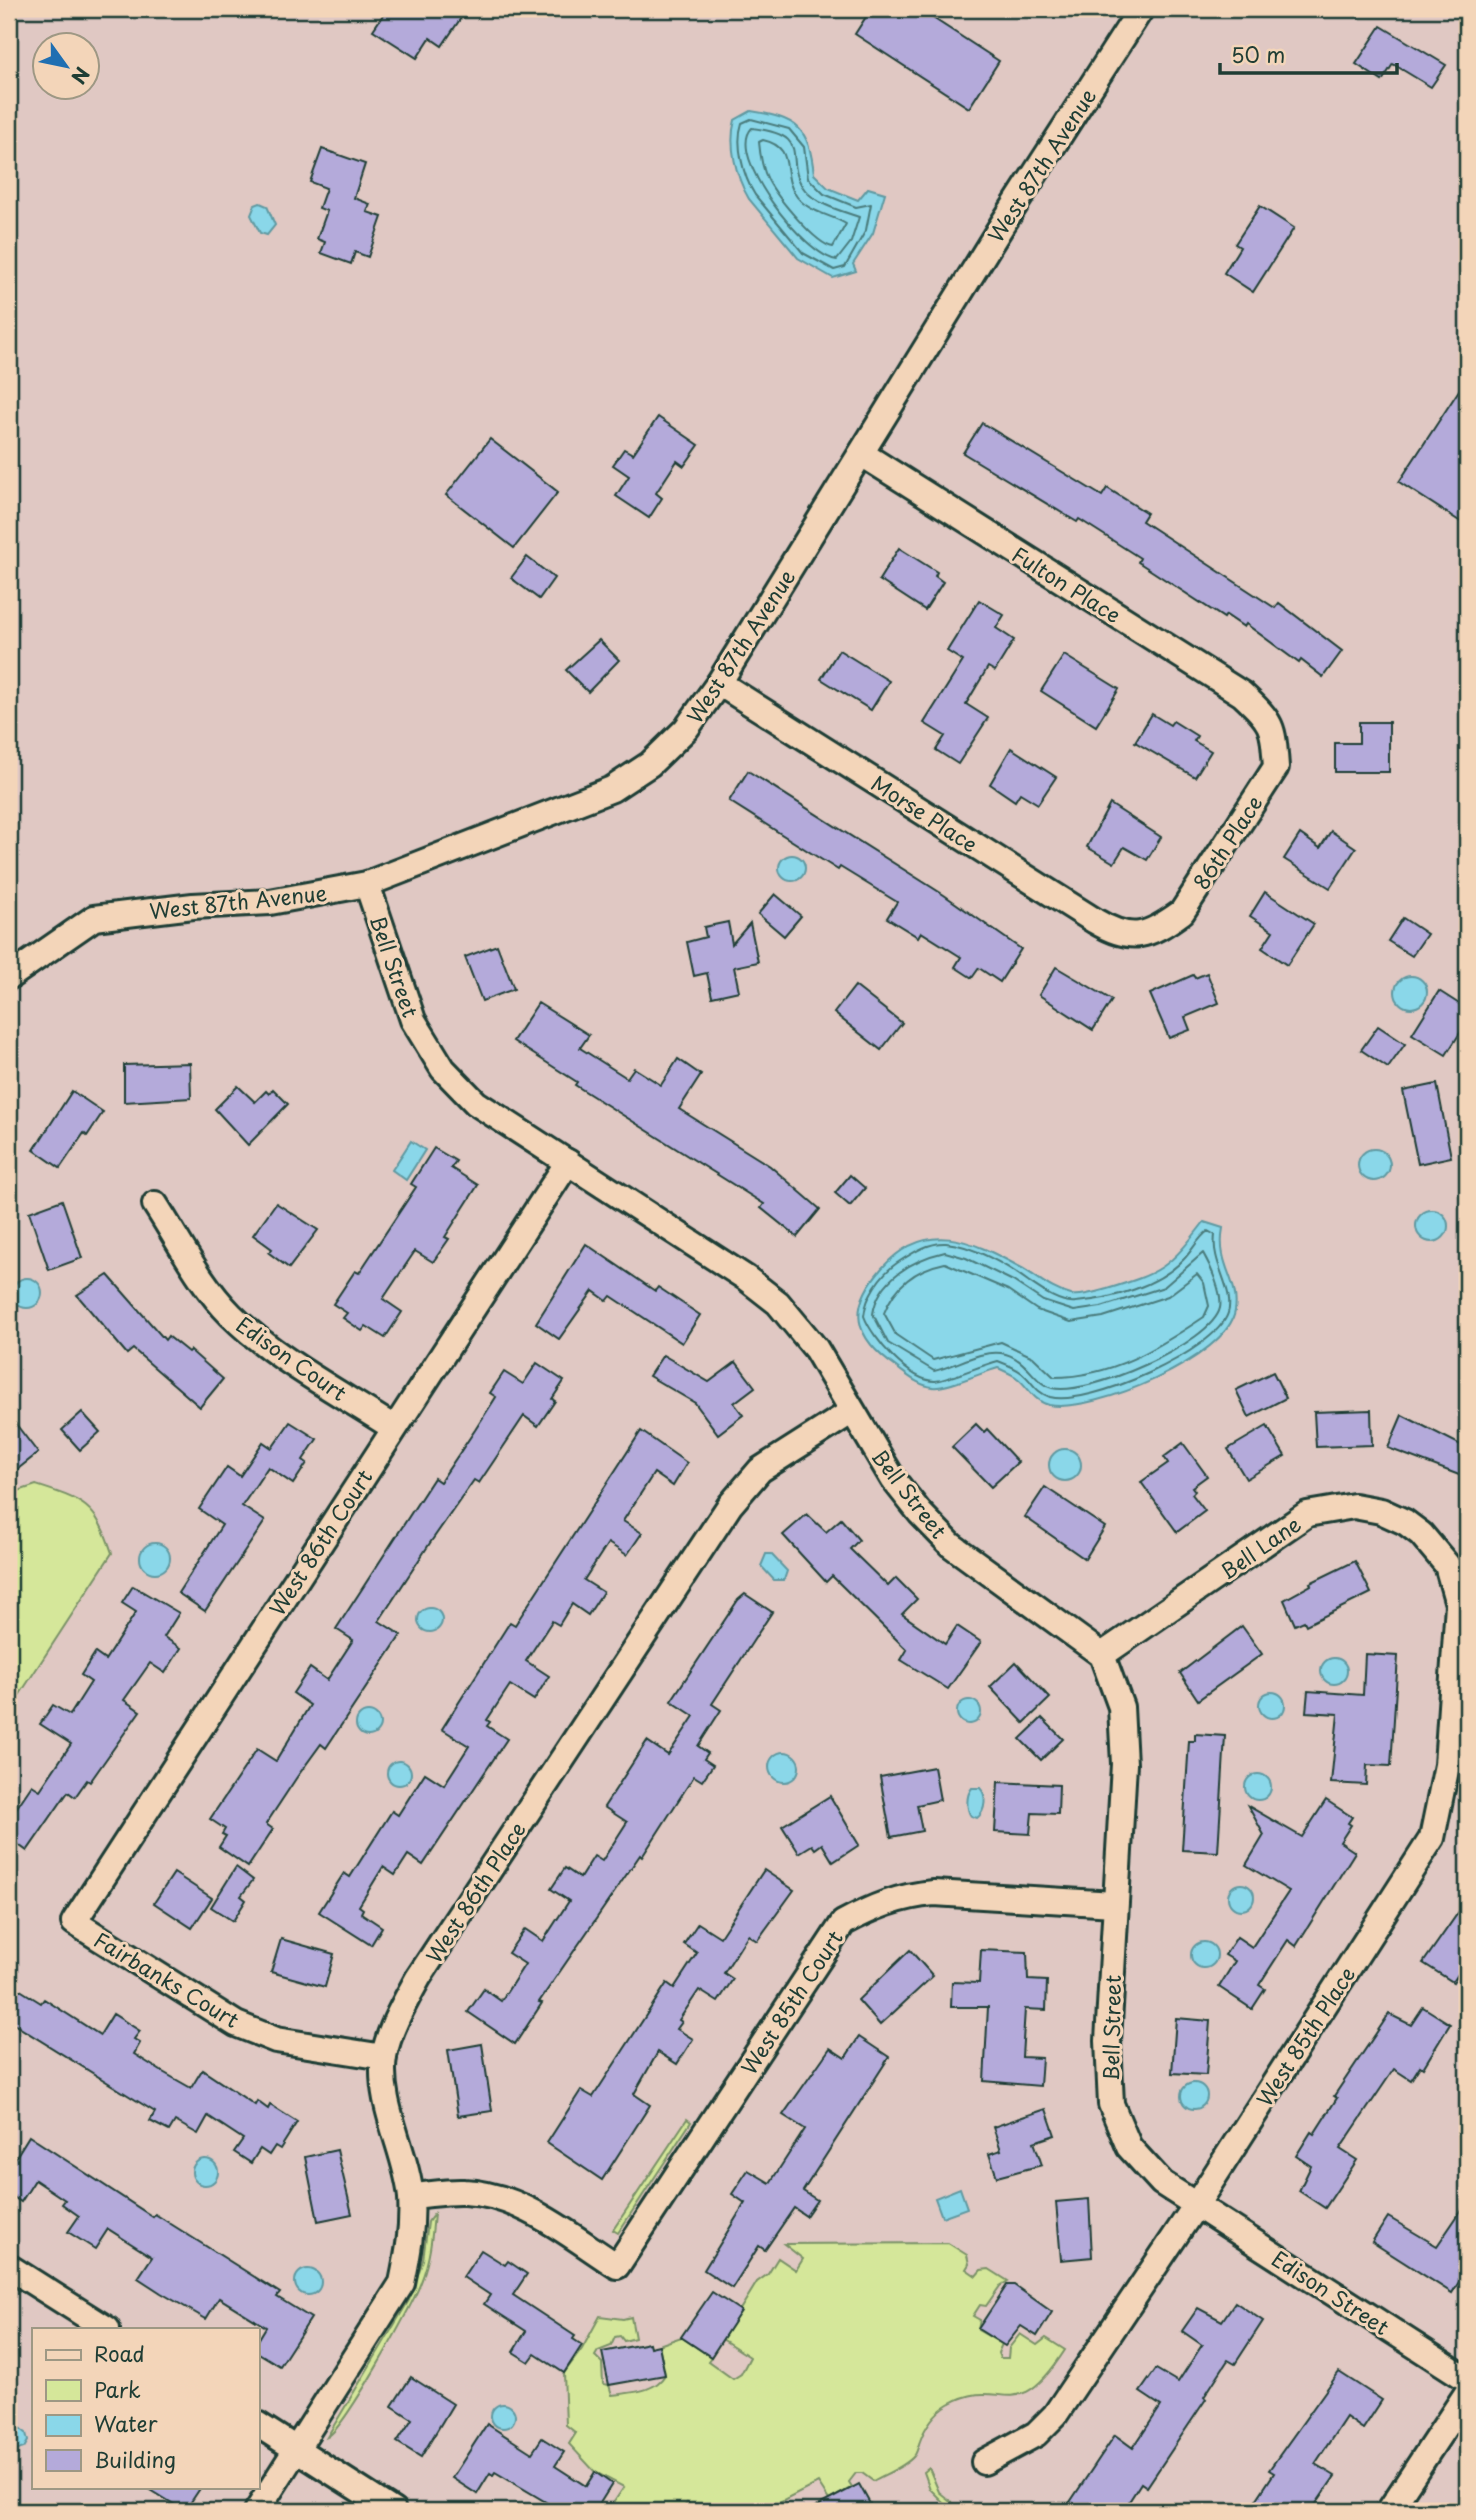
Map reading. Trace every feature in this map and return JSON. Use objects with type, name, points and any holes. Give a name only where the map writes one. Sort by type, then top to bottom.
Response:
[{"type":"street","name":"West 87th Avenue","points":[[9,977],[94,918],[193,906],[270,902],[367,884],[612,789],[650,764],[686,729],[719,683],[1002,225],[1141,9]]},
{"type":"street","name":"Fulton Place","points":[[862,454],[1242,694],[1269,719]]},
{"type":"street","name":"Morse Place","points":[[719,683],[1095,921],[1113,932],[1133,937]]},
{"type":"street","name":"86th Place","points":[[1133,937],[1160,929],[1181,912],[1276,768],[1276,743],[1269,719]]},
{"type":"street","name":"Bell Street","points":[[367,884],[412,1020],[443,1069],[476,1103],[746,1278],[778,1303],[816,1349],[893,1479],[951,1545],[1102,1656],[1121,1707],[1124,1763],[1108,2041],[1111,2104],[1129,2147],[1161,2183],[1196,2205]]},
{"type":"street","name":"West 86th Court","points":[[74,1923],[568,1162]]},
{"type":"street","name":"Edison Court","points":[[155,1204],[206,1283],[233,1316],[274,1349],[394,1429]]},
{"type":"street","name":"West 86th Place","points":[[257,2511],[402,2283],[411,2240],[411,2196],[395,2138],[384,2057],[398,2016],[418,1978],[730,1505],[760,1470],[851,1412]]},
{"type":"street","name":"Bell Lane","points":[[1102,1656],[1307,1514],[1354,1506],[1381,1511],[1405,1522],[1431,1542]]},
{"type":"street","name":"West 85th Place","points":[[984,2462],[1036,2434],[1055,2415],[1196,2205],[1432,1838],[1447,1765],[1458,1604],[1447,1565],[1431,1542]]},
{"type":"street","name":"West 85th Court","points":[[411,2196],[464,2192],[501,2198],[525,2207],[617,2266],[843,1923],[875,1906],[907,1895],[934,1892],[1114,1904]]},
{"type":"street","name":"Fairbanks Court","points":[[74,1923],[236,2024],[276,2040],[384,2057]]},
{"type":"street","name":"Edison Street","points":[[1196,2205],[1467,2379]]},
{"type":"street","points":[[9,2267],[105,2328]]},
{"type":"street","points":[[1390,2511],[1467,2393]]},
{"type":"street","points":[[259,2425],[393,2511]]},
{"type":"green space","points":[[36,1485],[86,1506],[100,1524],[112,1553],[9,1711],[9,1494]]},
{"type":"green space","points":[[687,2119],[691,2122],[618,2233],[613,2230]]},
{"type":"green space","points":[[434,2214],[429,2257],[415,2295],[362,2391],[327,2437],[409,2300],[423,2260],[428,2222]]},
{"type":"green space","points":[[948,2243],[967,2255],[969,2264],[966,2269],[976,2276],[981,2270],[989,2269],[1008,2281],[1000,2286],[986,2306],[980,2305],[973,2316],[980,2320],[978,2330],[1002,2344],[998,2353],[1000,2358],[1008,2358],[1009,2348],[1020,2334],[1037,2345],[1046,2338],[1065,2350],[1033,2388],[1020,2395],[983,2394],[968,2396],[949,2404],[931,2420],[910,2460],[873,2481],[862,2473],[856,2473],[849,2482],[852,2487],[829,2500],[818,2483],[764,2511],[698,2511],[687,2503],[681,2511],[608,2511],[624,2487],[595,2472],[569,2444],[576,2433],[566,2425],[564,2373],[582,2349],[600,2316],[623,2319],[631,2317],[635,2338],[624,2341],[620,2336],[615,2337],[611,2346],[598,2351],[595,2356],[602,2363],[603,2384],[609,2385],[612,2395],[642,2391],[660,2381],[665,2375],[659,2345],[681,2337],[711,2357],[708,2361],[733,2379],[741,2374],[750,2357],[722,2339],[757,2282],[768,2274],[778,2258],[796,2270],[803,2259],[784,2244]]},
{"type":"green space","points":[[929,2468],[939,2492],[963,2511],[952,2511],[930,2489],[924,2472]]},
{"type":"water","points":[[751,111],[780,117],[798,128],[809,145],[814,174],[828,188],[858,200],[868,188],[885,193],[873,233],[853,264],[856,271],[833,278],[798,258],[749,199],[737,171],[732,140],[735,120]]},
{"type":"water","points":[[260,203],[267,206],[275,225],[267,235],[260,233],[251,215],[255,205]]},
{"type":"water","points":[[792,855],[801,859],[805,868],[801,877],[792,881],[783,877],[779,868],[783,859]]},
{"type":"water","points":[[1411,976],[1422,981],[1427,992],[1422,1003],[1411,1008],[1400,1003],[1395,992],[1400,981]]},
{"type":"water","points":[[411,1141],[425,1150],[406,1180],[392,1170]]},
{"type":"water","points":[[1374,1149],[1385,1154],[1390,1165],[1385,1176],[1374,1181],[1363,1176],[1358,1165],[1363,1154]]},
{"type":"water","points":[[1432,1210],[1443,1215],[1448,1226],[1443,1237],[1432,1242],[1421,1237],[1416,1226],[1421,1215]]},
{"type":"water","points":[[1204,1222],[1223,1228],[1223,1253],[1236,1300],[1235,1311],[1227,1329],[1185,1363],[1156,1379],[1096,1401],[1069,1405],[1043,1403],[1021,1381],[998,1368],[939,1387],[923,1385],[882,1356],[863,1333],[860,1309],[863,1296],[882,1268],[899,1252],[915,1243],[932,1239],[966,1242],[1002,1257],[1057,1290],[1079,1295],[1125,1283],[1163,1267]]},
{"type":"water","points":[[27,1278],[33,1279],[41,1287],[41,1299],[33,1307],[27,1308],[21,1307],[13,1299],[12,1293],[13,1287],[21,1279]]},
{"type":"water","points":[[1065,1449],[1076,1454],[1081,1465],[1076,1476],[1065,1481],[1054,1476],[1049,1465],[1054,1454]]},
{"type":"water","points":[[155,1543],[166,1547],[170,1558],[166,1569],[155,1573],[144,1569],[140,1558],[144,1547]]},
{"type":"water","points":[[766,1554],[771,1554],[787,1571],[784,1580],[774,1580],[761,1566]]},
{"type":"water","points":[[430,1608],[439,1611],[442,1620],[439,1629],[430,1632],[421,1629],[418,1620],[421,1611]]},
{"type":"water","points":[[1334,1658],[1343,1662],[1347,1671],[1343,1680],[1334,1684],[1325,1680],[1321,1671],[1325,1662]]},
{"type":"water","points":[[1272,1692],[1281,1696],[1285,1705],[1281,1714],[1272,1718],[1263,1714],[1259,1705],[1263,1696]]},
{"type":"water","points":[[969,1700],[978,1703],[981,1712],[978,1721],[969,1724],[960,1721],[957,1712],[960,1703]]},
{"type":"water","points":[[368,1712],[377,1715],[380,1724],[377,1733],[368,1736],[359,1733],[356,1724],[359,1715]]},
{"type":"water","points":[[784,1752],[795,1756],[799,1767],[795,1778],[784,1782],[773,1778],[769,1767],[773,1756]]},
{"type":"water","points":[[399,1761],[408,1764],[411,1773],[408,1782],[399,1785],[390,1782],[387,1773],[390,1764]]},
{"type":"water","points":[[1258,1774],[1267,1778],[1271,1787],[1267,1796],[1258,1800],[1249,1796],[1245,1787],[1249,1778]]},
{"type":"water","points":[[972,1788],[980,1788],[984,1799],[984,1807],[977,1818],[969,1813],[968,1798]]},
{"type":"water","points":[[1241,1884],[1250,1888],[1254,1897],[1250,1906],[1241,1910],[1232,1906],[1228,1897],[1232,1888]]},
{"type":"water","points":[[1204,1942],[1213,1946],[1217,1955],[1213,1964],[1204,1968],[1195,1964],[1191,1955],[1195,1946]]},
{"type":"water","points":[[1194,2083],[1203,2087],[1207,2096],[1203,2105],[1194,2109],[1185,2105],[1181,2096],[1185,2087]]},
{"type":"water","points":[[205,2159],[214,2163],[218,2172],[214,2181],[205,2185],[196,2181],[192,2172],[196,2163]]},
{"type":"water","points":[[960,2188],[967,2208],[942,2217],[935,2198]]},
{"type":"water","points":[[308,2269],[317,2273],[321,2282],[317,2291],[308,2295],[299,2291],[295,2282],[299,2273]]},
{"type":"water","points":[[503,2404],[512,2407],[515,2416],[512,2425],[503,2428],[494,2425],[491,2416],[494,2407]]},
{"type":"water","points":[[17,2426],[26,2433],[28,2441],[24,2448],[15,2451],[9,2449],[9,2428]]},
{"type":"building","points":[[387,9],[467,9],[442,46],[430,38],[417,58],[373,30]]},
{"type":"building","points":[[871,9],[919,9],[999,61],[969,108],[855,34]]},
{"type":"building","points":[[1381,26],[1446,65],[1431,87],[1393,64],[1382,81],[1356,64]]},
{"type":"building","points":[[322,149],[365,164],[354,198],[370,204],[367,212],[382,217],[368,257],[355,252],[351,264],[321,253],[325,242],[317,239],[327,211],[319,208],[326,188],[310,182]]},
{"type":"building","points":[[1260,206],[1294,228],[1253,292],[1224,273],[1240,247],[1235,244]]},
{"type":"building","points":[[1467,378],[1467,526],[1399,482]]},
{"type":"building","points":[[658,417],[699,445],[684,466],[677,461],[656,493],[662,498],[649,518],[616,496],[629,476],[613,465],[624,449],[633,454]]},
{"type":"building","points":[[982,423],[1102,496],[1107,488],[1147,513],[1142,521],[1275,608],[1279,603],[1342,651],[1323,677],[1246,624],[1244,627],[1226,615],[1224,618],[1138,562],[1140,558],[1079,519],[1077,522],[963,453]]},
{"type":"building","points":[[490,439],[558,492],[514,548],[446,495]]},
{"type":"building","points":[[899,548],[937,572],[935,576],[943,582],[925,610],[879,580]]},
{"type":"building","points":[[527,557],[554,578],[539,599],[511,578]]},
{"type":"building","points":[[979,600],[1004,615],[996,628],[1014,640],[995,671],[988,667],[966,704],[988,718],[958,764],[936,750],[945,736],[924,723],[963,661],[947,651]]},
{"type":"building","points":[[599,640],[619,660],[588,692],[566,670]]},
{"type":"building","points":[[839,650],[889,681],[871,710],[821,679]]},
{"type":"building","points":[[1064,655],[1119,689],[1096,726],[1041,691]]},
{"type":"building","points":[[1152,714],[1170,725],[1173,721],[1197,736],[1194,741],[1211,751],[1195,777],[1135,742]]},
{"type":"building","points":[[1359,722],[1389,722],[1389,772],[1335,772],[1335,743],[1359,743]]},
{"type":"building","points":[[1011,748],[1056,777],[1038,804],[1020,793],[1015,801],[990,784]]},
{"type":"building","points":[[748,771],[944,895],[1021,949],[1000,982],[979,968],[972,978],[955,967],[961,957],[921,932],[918,937],[887,918],[897,902],[840,867],[838,870],[729,801]]},
{"type":"building","points":[[1110,804],[1161,837],[1147,860],[1124,847],[1114,863],[1087,847]]},
{"type":"building","points":[[1331,831],[1356,848],[1330,888],[1284,859],[1300,834],[1320,848]]},
{"type":"building","points":[[1265,892],[1314,924],[1287,965],[1262,948],[1273,931],[1250,916]]},
{"type":"building","points":[[775,894],[801,916],[784,936],[758,914]]},
{"type":"building","points":[[1403,918],[1427,934],[1412,956],[1388,941]]},
{"type":"building","points":[[728,922],[732,944],[750,923],[758,962],[734,967],[739,991],[712,997],[707,973],[694,976],[687,942],[706,937],[704,927]]},
{"type":"building","points":[[497,945],[514,989],[482,1001],[465,957]]},
{"type":"building","points":[[1056,967],[1112,1000],[1093,1030],[1039,995]]},
{"type":"building","points":[[1207,973],[1219,1003],[1185,1017],[1190,1030],[1169,1038],[1150,994],[1193,975],[1195,978]]},
{"type":"building","points":[[855,986],[902,1023],[881,1050],[834,1013]]},
{"type":"building","points":[[1439,991],[1467,1009],[1467,1022],[1446,1055],[1412,1034]]},
{"type":"building","points":[[538,1003],[589,1035],[580,1048],[627,1078],[634,1068],[661,1085],[678,1059],[701,1075],[679,1109],[770,1166],[820,1209],[797,1237],[761,1208],[764,1204],[575,1085],[577,1082],[513,1041]]},
{"type":"building","points":[[1378,1026],[1405,1044],[1388,1068],[1361,1050]]},
{"type":"building","points":[[190,1063],[191,1098],[124,1102],[124,1065]]},
{"type":"building","points":[[1437,1084],[1451,1157],[1418,1164],[1403,1091]]},
{"type":"building","points":[[238,1086],[255,1102],[266,1091],[269,1094],[273,1089],[288,1104],[248,1145],[215,1109]]},
{"type":"building","points":[[72,1091],[103,1112],[87,1136],[84,1133],[60,1168],[34,1150]]},
{"type":"building","points":[[434,1148],[456,1161],[451,1168],[478,1185],[445,1237],[449,1239],[433,1262],[415,1251],[383,1299],[402,1312],[385,1338],[366,1326],[362,1331],[343,1318],[347,1313],[333,1304],[355,1271],[359,1273],[416,1187],[411,1184]]},
{"type":"building","points":[[850,1175],[865,1188],[850,1206],[835,1193]]},
{"type":"building","points":[[62,1200],[82,1258],[49,1270],[29,1212]]},
{"type":"building","points":[[276,1203],[318,1230],[289,1268],[269,1253],[272,1249],[253,1235]]},
{"type":"building","points":[[586,1244],[655,1291],[658,1287],[700,1315],[682,1343],[611,1296],[607,1301],[593,1291],[559,1339],[536,1323]]},
{"type":"building","points":[[108,1275],[165,1340],[168,1336],[188,1352],[190,1350],[223,1379],[200,1407],[133,1349],[127,1354],[77,1295]]},
{"type":"building","points":[[663,1355],[709,1382],[736,1362],[755,1387],[734,1403],[743,1415],[718,1434],[695,1403],[649,1376]]},
{"type":"building","points":[[537,1363],[564,1381],[552,1399],[555,1401],[538,1426],[524,1416],[479,1483],[474,1480],[430,1543],[379,1621],[401,1635],[326,1748],[321,1744],[266,1824],[273,1829],[248,1867],[219,1847],[226,1836],[222,1834],[225,1829],[210,1819],[257,1749],[276,1761],[310,1705],[293,1693],[310,1668],[327,1680],[353,1640],[336,1629],[434,1478],[440,1482],[475,1430],[496,1397],[490,1393],[504,1372],[523,1384]]},
{"type":"building","points":[[1273,1372],[1286,1398],[1249,1417],[1236,1390]]},
{"type":"building","points":[[1371,1410],[1372,1445],[1316,1447],[1314,1412]]},
{"type":"building","points":[[82,1412],[100,1432],[80,1450],[62,1430]]},
{"type":"building","points":[[9,1415],[38,1453],[9,1476]]},
{"type":"building","points":[[1402,1415],[1467,1448],[1467,1478],[1388,1448]]},
{"type":"building","points":[[290,1422],[317,1439],[303,1460],[307,1463],[293,1484],[268,1467],[242,1506],[265,1521],[205,1611],[178,1593],[222,1525],[199,1509],[227,1467],[240,1476],[263,1442],[272,1448]]},
{"type":"building","points":[[976,1424],[984,1432],[987,1429],[1018,1462],[991,1487],[952,1447]]},
{"type":"building","points":[[1267,1426],[1285,1456],[1246,1479],[1228,1449]]},
{"type":"building","points":[[641,1431],[687,1463],[673,1486],[654,1473],[623,1521],[642,1533],[627,1555],[608,1543],[584,1580],[603,1592],[588,1615],[572,1604],[559,1625],[552,1621],[526,1661],[549,1676],[534,1700],[510,1685],[487,1720],[490,1722],[487,1726],[507,1739],[423,1865],[408,1855],[395,1875],[383,1867],[359,1906],[363,1909],[361,1913],[382,1927],[371,1945],[319,1912],[344,1873],[350,1877],[392,1811],[398,1815],[425,1773],[444,1785],[469,1746],[442,1729],[510,1622],[515,1625]]},
{"type":"building","points":[[1183,1443],[1207,1476],[1192,1487],[1195,1491],[1192,1494],[1205,1511],[1177,1532],[1141,1482],[1168,1463],[1164,1457]]},
{"type":"building","points":[[1045,1487],[1105,1527],[1085,1559],[1025,1517]]},
{"type":"building","points":[[807,1514],[826,1532],[841,1519],[859,1540],[850,1549],[888,1586],[896,1578],[917,1599],[902,1614],[945,1644],[957,1626],[981,1642],[948,1689],[901,1660],[907,1650],[832,1576],[826,1582],[783,1535]]},
{"type":"building","points":[[1355,1561],[1371,1593],[1306,1625],[1304,1621],[1295,1625],[1284,1600],[1311,1585],[1310,1583]]},
{"type":"building","points":[[133,1586],[179,1613],[164,1637],[181,1648],[165,1673],[150,1663],[124,1700],[140,1711],[90,1782],[87,1780],[75,1797],[68,1792],[27,1851],[9,1838],[9,1819],[32,1785],[40,1790],[71,1744],[40,1724],[53,1705],[70,1715],[91,1682],[81,1675],[95,1653],[105,1660],[136,1612],[122,1603]]},
{"type":"building","points":[[745,1594],[772,1612],[712,1704],[721,1710],[698,1746],[708,1753],[704,1759],[713,1765],[702,1781],[694,1776],[642,1857],[640,1855],[539,2002],[542,2003],[515,2044],[468,2012],[484,1989],[501,2001],[525,1964],[508,1953],[525,1929],[543,1941],[569,1901],[551,1889],[565,1868],[580,1878],[594,1856],[602,1861],[627,1822],[604,1807],[647,1741],[668,1755],[694,1716],[671,1701],[738,1600]]},
{"type":"building","points":[[1242,1626],[1262,1654],[1198,1700],[1180,1673]]},
{"type":"building","points":[[1365,1654],[1398,1656],[1391,1766],[1367,1765],[1366,1785],[1331,1783],[1338,1714],[1306,1712],[1308,1691],[1363,1695]]},
{"type":"building","points":[[1016,1662],[1050,1698],[1024,1723],[990,1687]]},
{"type":"building","points":[[1042,1718],[1063,1739],[1041,1760],[1020,1739]]},
{"type":"building","points":[[1195,1734],[1225,1736],[1218,1852],[1182,1850],[1189,1741],[1195,1741]]},
{"type":"building","points":[[934,1767],[940,1800],[917,1805],[922,1831],[891,1837],[880,1777]]},
{"type":"building","points":[[998,1782],[1059,1785],[1058,1814],[1032,1813],[1030,1834],[995,1832]]},
{"type":"building","points":[[830,1796],[859,1845],[833,1862],[822,1844],[815,1849],[812,1845],[799,1853],[782,1826]]},
{"type":"building","points":[[1326,1800],[1352,1817],[1348,1823],[1351,1825],[1340,1842],[1355,1852],[1296,1946],[1288,1940],[1259,1985],[1265,1989],[1252,2009],[1219,1987],[1235,1961],[1225,1955],[1237,1937],[1252,1947],[1289,1891],[1246,1865],[1264,1835],[1248,1806],[1302,1837]]},
{"type":"building","points":[[236,1867],[253,1880],[241,1896],[246,1900],[233,1921],[211,1907]]},
{"type":"building","points":[[764,1870],[794,1890],[757,1941],[748,1935],[724,1973],[733,1979],[718,2002],[699,1990],[679,2020],[682,2022],[677,2029],[693,2039],[677,2064],[658,2052],[634,2094],[650,2105],[602,2180],[547,2143],[581,2090],[593,2097],[667,1983],[674,1988],[697,1953],[684,1944],[698,1923],[720,1937]]},
{"type":"building","points":[[174,1873],[212,1898],[192,1928],[154,1903]]},
{"type":"building","points":[[1467,1900],[1467,1960],[1453,1982],[1423,1963]]},
{"type":"building","points":[[281,1939],[334,1954],[325,1987],[271,1972]]},
{"type":"building","points":[[910,1950],[933,1976],[880,2025],[858,2000]]},
{"type":"building","points":[[981,1950],[1027,1952],[1028,1980],[1047,1981],[1046,2010],[1025,2009],[1022,2057],[1042,2058],[1040,2086],[984,2081],[988,2007],[951,2007],[952,1982],[979,1983]]},
{"type":"building","points":[[9,1983],[41,2003],[44,1999],[100,2035],[113,2014],[140,2031],[134,2039],[140,2043],[134,2054],[161,2071],[191,2088],[202,2070],[255,2105],[257,2101],[268,2109],[270,2105],[297,2122],[280,2149],[275,2146],[269,2155],[260,2149],[251,2163],[234,2152],[243,2139],[208,2116],[198,2134],[175,2121],[169,2131],[150,2121],[155,2112],[9,2021]]},
{"type":"building","points":[[1423,2007],[1450,2024],[1423,2068],[1420,2066],[1411,2080],[1394,2069],[1340,2149],[1357,2160],[1325,2208],[1299,2191],[1311,2166],[1296,2156],[1311,2132],[1314,2134],[1337,2098],[1334,2096],[1389,2014],[1411,2025]]},
{"type":"building","points":[[1176,2018],[1210,2021],[1206,2075],[1172,2073]]},
{"type":"building","points":[[859,2037],[889,2057],[803,2191],[817,2200],[806,2216],[794,2208],[765,2250],[759,2246],[732,2288],[704,2270],[745,2203],[732,2194],[748,2170],[770,2183],[805,2129],[783,2115],[830,2048],[845,2058]]},
{"type":"building","points":[[482,2044],[492,2111],[458,2116],[448,2050]]},
{"type":"building","points":[[1046,2109],[1055,2135],[1034,2142],[1042,2165],[997,2177],[989,2154],[1001,2150],[993,2127]]},
{"type":"building","points":[[29,2136],[153,2217],[155,2214],[280,2293],[277,2297],[311,2318],[280,2366],[259,2353],[259,2339],[266,2327],[219,2298],[206,2319],[161,2293],[138,2278],[152,2257],[108,2229],[95,2249],[68,2232],[79,2216],[62,2204],[65,2200],[35,2180],[21,2202],[9,2194],[9,2168]]},
{"type":"building","points":[[337,2150],[352,2214],[318,2221],[305,2157]]},
{"type":"building","points":[[1089,2199],[1092,2257],[1061,2260],[1056,2202]]},
{"type":"building","points":[[1467,2202],[1467,2269],[1452,2293],[1372,2242],[1388,2217],[1437,2246]]},
{"type":"building","points":[[481,2250],[505,2265],[508,2261],[527,2274],[513,2295],[575,2336],[573,2339],[582,2345],[564,2373],[535,2354],[529,2362],[513,2352],[526,2331],[484,2304],[490,2295],[463,2277]]},
{"type":"building","points":[[1007,2285],[1014,2285],[1052,2312],[1037,2336],[1021,2326],[1005,2346],[978,2329]]},
{"type":"building","points":[[712,2292],[741,2311],[711,2357],[681,2337]]},
{"type":"building","points":[[1235,2302],[1263,2321],[1235,2364],[1228,2360],[1204,2397],[1206,2399],[1147,2487],[1141,2483],[1123,2511],[1064,2511],[1115,2435],[1133,2448],[1161,2406],[1140,2392],[1156,2369],[1178,2382],[1202,2345],[1182,2331],[1198,2308],[1222,2321]]},
{"type":"building","points":[[649,2343],[650,2347],[659,2345],[665,2375],[609,2385],[602,2352]]},
{"type":"building","points":[[1339,2372],[1382,2400],[1363,2429],[1346,2417],[1315,2464],[1335,2476],[1311,2511],[1249,2511],[1274,2473],[1269,2470]]},
{"type":"building","points":[[411,2377],[453,2404],[421,2457],[397,2442],[412,2419],[392,2406]]},
{"type":"building","points":[[487,2424],[532,2453],[542,2438],[564,2452],[555,2466],[586,2486],[595,2472],[612,2484],[595,2511],[561,2511],[495,2472],[493,2475],[490,2473],[477,2494],[452,2478]]},
{"type":"building","points":[[859,2484],[874,2511],[808,2511]]},
{"type":"building","points":[[148,2488],[200,2488],[185,2511]]}]
